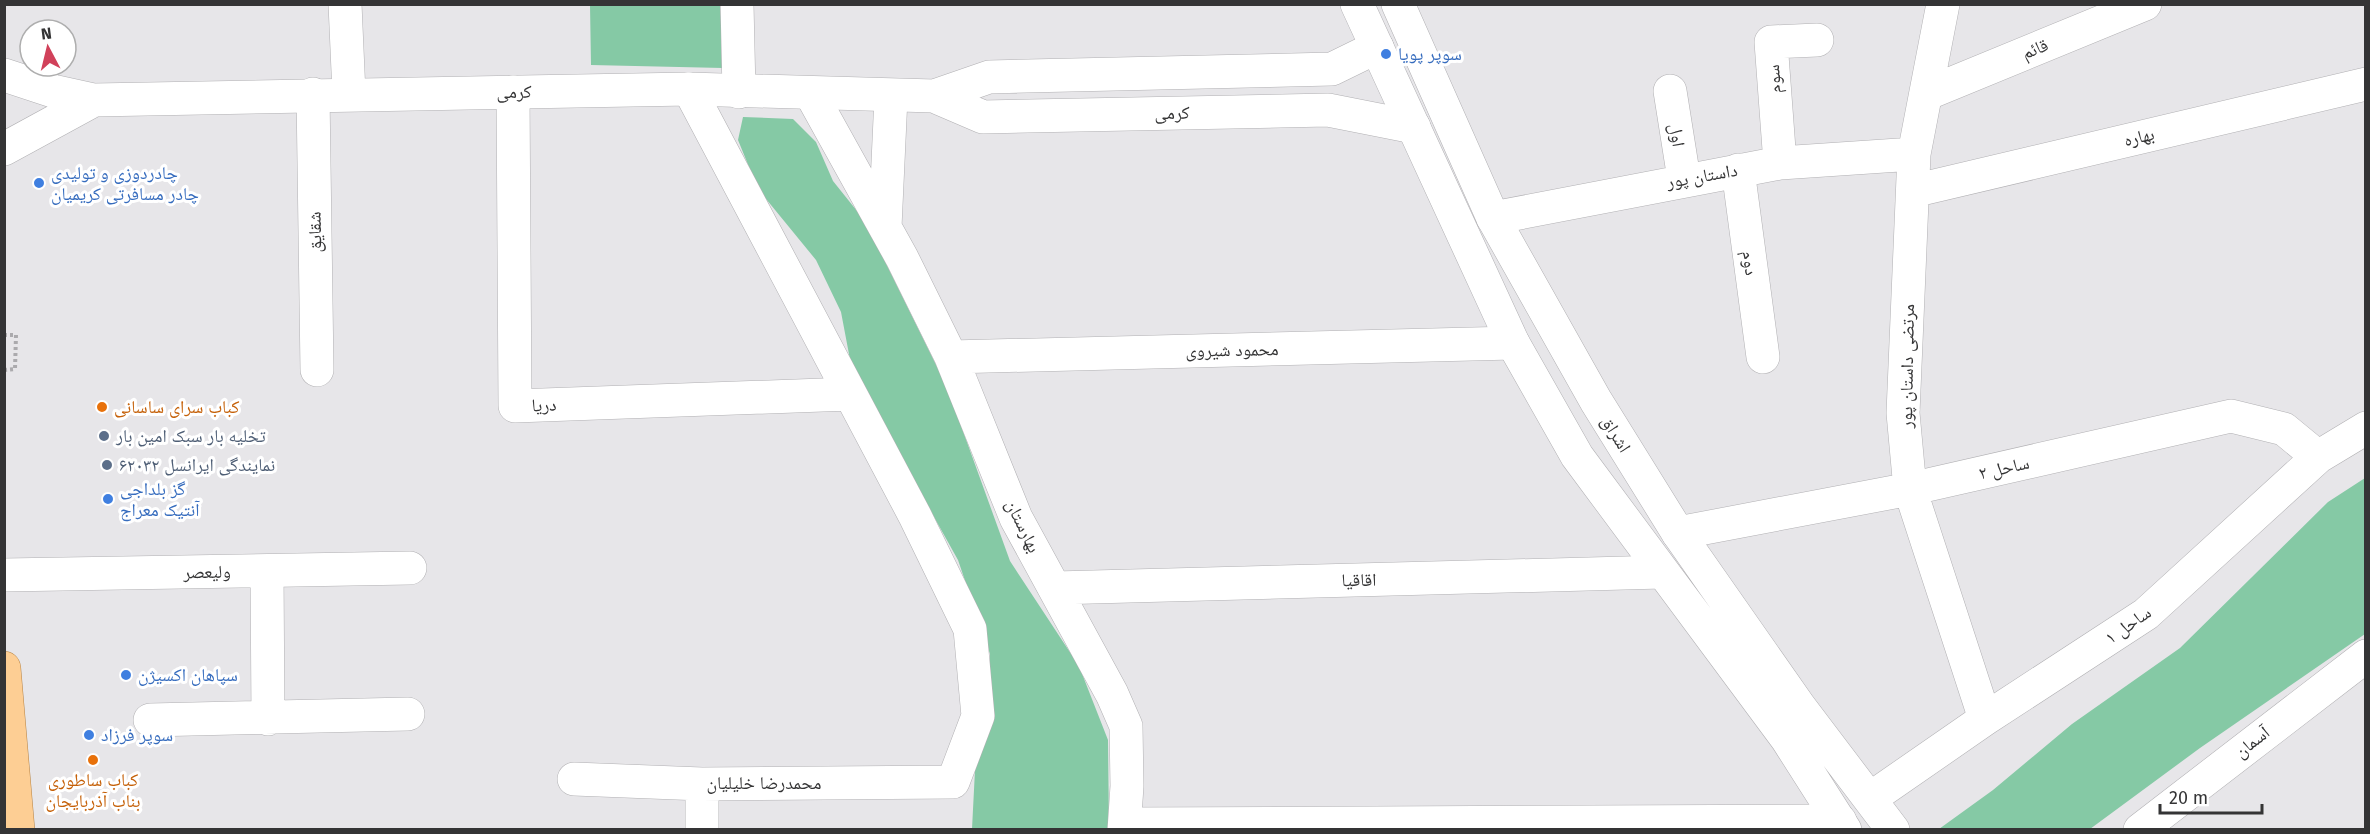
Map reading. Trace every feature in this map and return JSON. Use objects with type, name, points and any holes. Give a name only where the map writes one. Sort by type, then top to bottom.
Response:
[{"type":"main road","points":[[4,668],[18,830]]},
{"type":"street","points":[[345,4],[349,94]]},
{"type":"street","points":[[737,4],[739,92]]},
{"type":"street","points":[[1357,4],[1513,343],[1578,456],[1787,739],[1843,825]]},
{"type":"street","name":"اشراق","points":[[1398,4],[1492,218],[1596,401],[1678,533],[1800,706],[1893,830]]},
{"type":"street","name":"مرتضی داستان پور","points":[[1943,4],[1914,154],[1903,413],[1910,489],[1985,719]]},
{"type":"street","name":"قائم","points":[[1926,94],[2145,4]]},
{"type":"street","name":"سوم","points":[[1780,163],[1771,42],[1817,40]]},
{"type":"street","name":"کرمی","points":[[4,75],[53,91],[94,100],[313,94],[689,89],[891,97],[934,96],[989,77],[1332,69],[1377,47]]},
{"type":"street","name":"بهاره","points":[[1914,191],[2366,84]]},
{"type":"street","points":[[689,89],[850,394]]},
{"type":"street","name":"اول","points":[[1670,91],[1684,179]]},
{"type":"street","name":"دریا","points":[[513,92],[515,406],[850,394]]},
{"type":"street","name":"شقایق","points":[[313,94],[317,370]]},
{"type":"street","name":"بهارستان","points":[[811,94],[885,227],[951,357],[1016,518],[1126,726],[1124,827]]},
{"type":"street","name":"کرمی","points":[[934,96],[983,117],[1328,110],[1414,127]]},
{"type":"street","points":[[885,227],[891,97]]},
{"type":"street","name":"کرمی","points":[[4,149],[94,100]]},
{"type":"street","name":"داستان پور","points":[[1492,218],[1684,179],[1780,163],[1914,154]]},
{"type":"street","name":"دوم","points":[[1738,170],[1763,357]]},
{"type":"street","name":"محمود شیروی","points":[[951,357],[1513,343]]},
{"type":"street","name":"محمدرضا خلیلیان","points":[[574,779],[702,784],[953,782],[978,716],[970,629],[850,394]]},
{"type":"street","name":"ساحل ۲","points":[[1678,533],[1910,489],[2231,416],[2284,429],[2318,457]]},
{"type":"street","name":"ساحل ۱","points":[[1871,798],[1985,719],[2146,614],[2318,457],[2366,428]]},
{"type":"street","name":"ولیعصر","points":[[4,575],[410,568]]},
{"type":"street","points":[[267,571],[268,719]]},
{"type":"street","name":"اقاقیا","points":[[1055,588],[1662,572]]},
{"type":"street","name":"آسمان","points":[[2140,830],[2366,656]]},
{"type":"street","points":[[150,720],[408,714]]},
{"type":"street","points":[[702,784],[702,830]]},
{"type":"street","points":[[1124,827],[1843,825]]},
{"type":"path","points":[[4,335],[16,335],[15,369],[4,370]]},
{"type":"green space","points":[[590,5],[723,5],[723,68],[591,65]]},
{"type":"green space","points":[[743,117],[793,119],[816,142],[833,181],[865,221],[947,387],[1010,561],[1079,666],[1108,740],[1109,829],[972,829],[975,770],[987,722],[990,654],[958,560],[852,370],[841,312],[816,260],[758,189],[738,140]]},
{"type":"green space","points":[[2365,478],[2365,634],[2200,748],[2090,829],[1939,829],[1993,790],[2072,724],[2180,648],[2328,502]]},
{"type":"place","name":"سوپر پویا","points":[[1386,54]]},
{"type":"place","name":"چادردوزی و تولیدی چادر مسافرتی کریمیان","points":[[39,183]]},
{"type":"place","name":"کباب سرای ساسانی","points":[[102,407]]},
{"type":"place","name":"تخلیه بار سبک امین بار","points":[[104,436]]},
{"type":"place","name":"نمایندگی ایرانسل ۶۲۰۳۲","points":[[107,465]]},
{"type":"place","name":"گز بلداجی آنتیک معراج","points":[[108,499]]},
{"type":"place","name":"سپاهان اکسیژن","points":[[126,675]]},
{"type":"place","name":"سوپر فرزاد","points":[[89,735]]},
{"type":"place","name":"کباب ساطوری بناب آذربایجان","points":[[93,760]]}]
